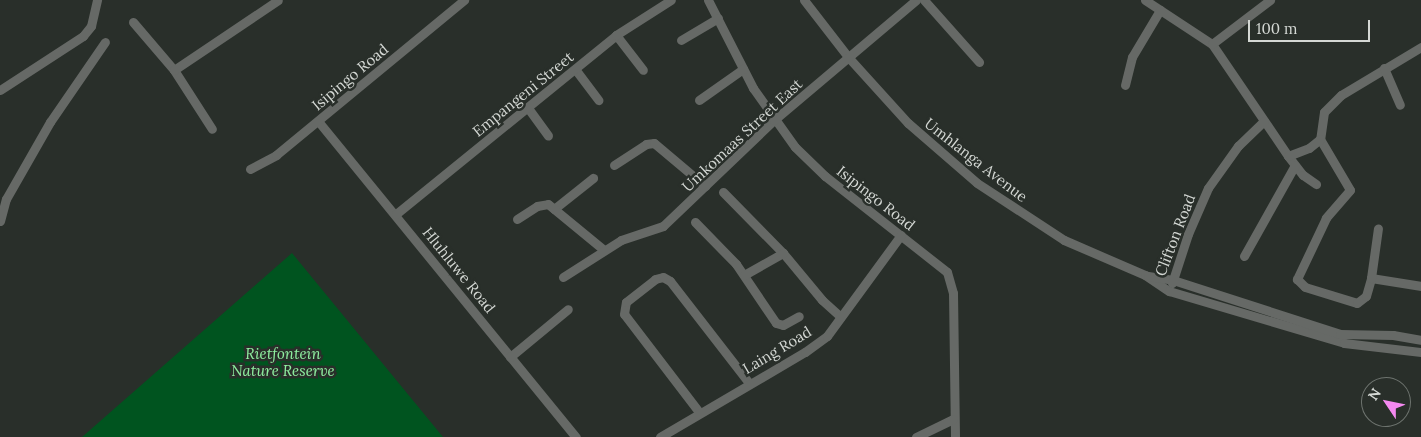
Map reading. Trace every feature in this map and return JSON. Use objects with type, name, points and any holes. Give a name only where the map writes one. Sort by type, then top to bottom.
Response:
[{"type":"street","points":[[0,90],[84,36],[91,26],[97,0]]},
{"type":"street","points":[[174,70],[278,0]]},
{"type":"street","name":"Isipingo Road","points":[[250,169],[276,155],[464,0]]},
{"type":"street","name":"Empangeni Street","points":[[396,214],[616,35],[670,0]]},
{"type":"street","name":"Isipingo Road","points":[[708,0],[743,69],[774,120],[810,163],[942,266],[952,286],[953,419],[955,437]]},
{"type":"street","name":"Umhlanga Avenue","points":[[804,0],[849,58],[908,123],[978,183],[1064,240],[1146,275],[1169,291],[1344,343],[1421,352]]},
{"type":"street","name":"Umkomaas Street East","points":[[604,250],[629,236],[654,232],[774,120],[916,0]]},
{"type":"street","points":[[924,0],[979,62]]},
{"type":"street","points":[[1145,0],[1212,44],[1288,156],[1316,184]]},
{"type":"street","points":[[1212,44],[1270,0]]},
{"type":"street","points":[[1125,85],[1132,57],[1160,10]]},
{"type":"street","points":[[681,40],[718,18]]},
{"type":"street","points":[[133,22],[174,70],[212,129]]},
{"type":"street","points":[[616,35],[643,70]]},
{"type":"street","points":[[0,221],[3,198],[77,80],[106,42]]},
{"type":"street","points":[[1378,228],[1371,278],[1366,296],[1357,303],[1305,287],[1296,279],[1326,218],[1350,190],[1320,139],[1322,120],[1328,106],[1384,68],[1421,47]]},
{"type":"street","points":[[1384,68],[1400,105]]},
{"type":"street","points":[[699,100],[743,69]]},
{"type":"street","points":[[575,70],[598,100]]},
{"type":"street","points":[[528,108],[548,136]]},
{"type":"street","name":"Hluhluwe Road","points":[[318,121],[396,214],[576,437]]},
{"type":"street","name":"Clifton Road","points":[[1169,291],[1188,234],[1208,188],[1238,146],[1264,121]]},
{"type":"street","points":[[1288,156],[1309,148],[1320,139]]},
{"type":"street","points":[[614,165],[646,144],[654,143],[705,186]]},
{"type":"street","points":[[1244,256],[1294,164]]},
{"type":"street","points":[[554,209],[593,178]]},
{"type":"street","points":[[723,192],[783,252],[813,291],[842,317]]},
{"type":"street","points":[[517,219],[543,204],[554,209],[604,250],[563,277]]},
{"type":"street","points":[[695,222],[744,274],[776,323],[783,325],[799,316]]},
{"type":"street","name":"Laing Road","points":[[660,437],[699,412],[818,343],[842,317],[901,235]]},
{"type":"street","points":[[744,274],[783,252]]},
{"type":"street","name":"Umhlanga Avenue","points":[[1146,275],[1173,280],[1340,334],[1393,335],[1421,340]]},
{"type":"street","points":[[699,412],[624,314],[626,302],[655,279],[662,277],[670,281],[749,383]]},
{"type":"street","points":[[1371,278],[1421,286]]},
{"type":"street","points":[[510,357],[568,310]]},
{"type":"street","points":[[916,437],[953,419]]},
{"type":"green space","name":"Rietfontein Nature Reserve","points":[[292,253],[443,437],[82,437]]}]
